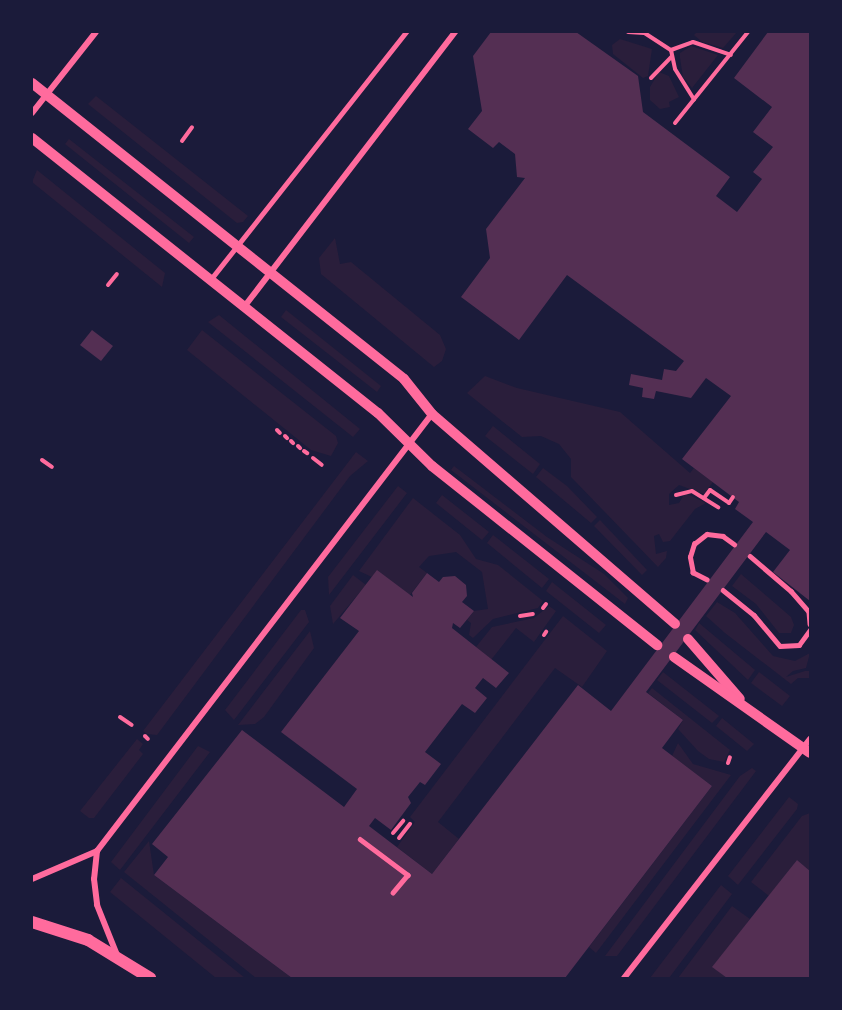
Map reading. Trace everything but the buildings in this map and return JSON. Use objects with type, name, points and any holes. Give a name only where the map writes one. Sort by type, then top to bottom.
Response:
[{"type":"main road","points":[[32,922],[88,940],[118,956],[150,978]]},
{"type":"street","points":[[32,113],[96,32]]},
{"type":"street","points":[[244,307],[455,32]]},
{"type":"street","points":[[32,83],[404,379],[432,414],[675,624]]},
{"type":"street","points":[[32,138],[378,413],[408,444],[657,645]]},
{"type":"street","points":[[32,879],[97,851],[432,414]]},
{"type":"street","points":[[688,639],[752,713]]},
{"type":"street","points":[[674,657],[752,713],[808,746]]},
{"type":"street","points":[[624,978],[808,746],[810,733]]},
{"type":"street","points":[[97,851],[94,879],[97,905],[118,956]]},
{"type":"lane","points":[[211,280],[406,32]]},
{"type":"lane","points":[[707,580],[693,573],[690,557],[694,544],[707,534],[723,536],[734,544]]},
{"type":"lane","points":[[750,556],[790,591],[809,612],[810,624]]},
{"type":"lane","points":[[723,590],[754,615],[780,646],[799,645],[810,630]]},
{"type":"lane","points":[[360,839],[408,875],[393,893]]},
{"type":"path","points":[[628,32],[643,32],[671,53],[684,88],[694,100]]},
{"type":"path","points":[[675,123],[748,32]]},
{"type":"path","points":[[651,78],[671,53],[693,42],[731,55]]},
{"type":"path","points":[[182,141],[192,127]]},
{"type":"path","points":[[108,285],[117,274]]},
{"type":"path","points":[[313,458],[322,465]]},
{"type":"path","points":[[42,460],[52,467]]},
{"type":"path","points":[[704,498],[710,490],[729,503],[733,497]]},
{"type":"path","points":[[676,495],[692,491],[718,507]]},
{"type":"path","points":[[520,616],[533,614]]},
{"type":"path","points":[[120,717],[132,725]]},
{"type":"path","points":[[728,763],[730,757]]},
{"type":"path","points":[[393,833],[403,821]]},
{"type":"path","points":[[399,837],[410,824]]},
{"type":"shaded area","points":[[697,32],[737,32],[723,48],[702,42],[694,35]]},
{"type":"shaded area","points":[[620,39],[652,49],[648,76],[643,78],[613,54],[612,45]]},
{"type":"shaded area","points":[[691,46],[718,55],[692,88],[683,77],[680,58],[680,53]]},
{"type":"shaded area","points":[[659,72],[669,76],[679,97],[669,102],[670,107],[660,109],[650,100],[650,87]]},
{"type":"shaded area","points":[[96,96],[248,216],[243,222],[237,223],[88,104]]},
{"type":"shaded area","points":[[69,139],[194,237],[189,243],[65,144]]},
{"type":"shaded area","points":[[37,170],[165,273],[162,287],[32,182]]},
{"type":"shaded area","points":[[335,238],[340,264],[351,262],[440,335],[446,349],[442,361],[434,367],[321,274],[319,258]]},
{"type":"shaded area","points":[[286,310],[381,386],[377,392],[281,317]]},
{"type":"shaded area","points":[[219,315],[360,429],[353,437],[208,322]]},
{"type":"shaded area","points":[[202,330],[336,436],[338,443],[331,456],[311,450],[187,350]]},
{"type":"shaded area","points":[[485,376],[517,388],[620,412],[690,473],[694,468],[713,482],[704,494],[679,485],[669,494],[669,505],[679,503],[685,493],[706,503],[695,509],[670,541],[663,542],[659,534],[654,536],[656,554],[667,551],[666,558],[658,567],[571,477],[571,459],[559,444],[541,436],[522,437],[467,393]]},
{"type":"shaded area","points":[[493,426],[540,464],[533,474],[485,436]]},
{"type":"shaded area","points":[[356,452],[368,461],[350,476],[157,735],[143,731]]},
{"type":"shaded area","points":[[454,466],[547,537],[604,574],[628,598],[625,604],[451,470]]},
{"type":"shaded area","points":[[543,468],[567,486],[597,517],[591,523],[536,477]]},
{"type":"shaded area","points":[[398,486],[407,493],[329,595],[328,577]]},
{"type":"shaded area","points":[[442,495],[489,532],[482,540],[436,503]]},
{"type":"shaded area","points":[[413,498],[460,535],[476,559],[498,565],[543,601],[538,608],[493,619],[473,638],[469,635],[471,623],[467,620],[474,611],[488,609],[482,572],[456,552],[429,556],[419,567],[427,573],[410,595],[359,571]]},
{"type":"shaded area","points":[[600,520],[647,570],[642,575],[594,526]]},
{"type":"shaded area","points":[[493,535],[549,579],[542,588],[487,543]]},
{"type":"shaded area","points":[[741,574],[791,617],[794,625],[791,633],[779,633],[756,604],[732,586]]},
{"type":"shaded area","points":[[353,575],[366,585],[333,624],[330,606]]},
{"type":"shaded area","points":[[552,582],[606,625],[599,633],[546,591]]},
{"type":"shaded area","points":[[717,602],[735,613],[773,656],[795,661],[810,653],[806,668],[793,671],[786,677],[810,671],[809,678],[798,678],[791,684],[725,633],[706,616]]},
{"type":"shaded area","points":[[549,606],[556,611],[534,642],[516,628],[491,660],[476,647],[492,627],[534,618]]},
{"type":"shaded area","points":[[301,610],[305,610],[309,622],[234,720],[225,710]]},
{"type":"shaded area","points":[[563,616],[607,651],[582,687],[555,668],[438,822],[459,839],[432,874],[397,847],[415,822],[410,817]]},
{"type":"shaded area","points":[[699,623],[755,670],[748,680],[695,630]]},
{"type":"shaded area","points":[[310,631],[314,648],[264,717],[255,724],[238,725]]},
{"type":"shaded area","points":[[663,672],[719,716],[712,723],[657,680]]},
{"type":"shaded area","points":[[759,672],[790,696],[782,706],[751,683]]},
{"type":"shaded area","points":[[652,688],[730,750],[724,762],[709,759],[698,751],[678,729],[683,720],[648,693]]},
{"type":"shaded area","points":[[722,718],[754,744],[747,751],[716,726]]},
{"type":"shaded area","points":[[137,739],[143,744],[139,750],[143,754],[94,818],[89,818],[80,811]]},
{"type":"shaded area","points":[[678,743],[693,764],[731,775],[596,953],[589,947],[712,786],[672,756]]},
{"type":"shaded area","points":[[198,746],[210,752],[120,870],[111,862]]},
{"type":"shaded area","points":[[752,768],[756,771],[617,956],[605,956],[740,776]]},
{"type":"shaded area","points":[[789,797],[798,804],[797,809],[738,885],[728,876]]},
{"type":"shaded area","points":[[810,813],[810,871],[797,860],[769,896],[751,882],[802,816]]},
{"type":"shaded area","points":[[149,841],[154,875],[292,978],[256,978],[124,872]]},
{"type":"shaded area","points":[[121,878],[245,978],[216,978],[110,892]]},
{"type":"shaded area","points":[[721,885],[732,894],[669,978],[650,978]]},
{"type":"shaded area","points":[[732,906],[750,919],[713,967],[727,978],[678,978]]}]
